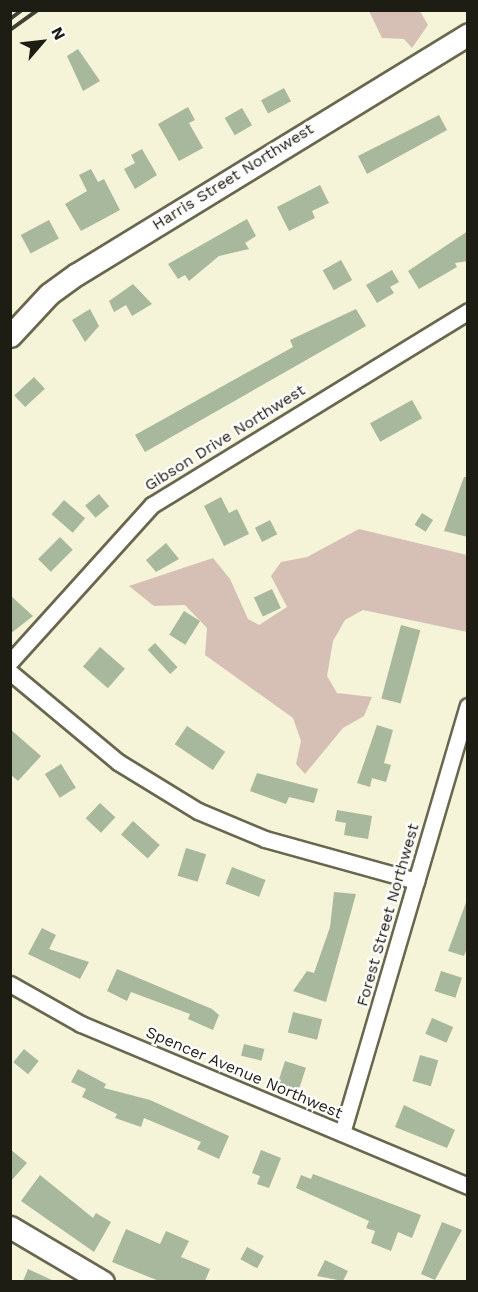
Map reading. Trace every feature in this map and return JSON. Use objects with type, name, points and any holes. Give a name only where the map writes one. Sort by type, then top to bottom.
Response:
[{"type":"street","name":"Harris Street Northwest","points":[[10,336],[49,294],[77,274],[468,34]]},
{"type":"street","name":"Gibson Drive Northwest","points":[[10,662],[152,505],[468,311]]},
{"type":"street","points":[[10,672],[117,762],[198,811],[265,839],[416,881]]},
{"type":"street","name":"Forest Street Northwest","points":[[342,1133],[466,716]]},
{"type":"street","name":"Spencer Avenue Northwest","points":[[10,984],[81,1024],[468,1186]]},
{"type":"street","points":[[10,1227],[78,1276],[103,1281]]},
{"type":"shaded area","points":[[369,11],[420,11],[428,25],[412,48],[404,39],[382,38]]},
{"type":"shaded area","points":[[359,529],[467,555],[467,632],[363,610],[345,620],[333,641],[327,676],[337,693],[372,697],[364,716],[343,728],[305,774],[296,764],[301,741],[293,718],[205,655],[207,628],[185,605],[154,606],[129,586],[213,558],[230,579],[248,619],[259,625],[287,607],[271,576],[281,562],[307,557]]},
{"type":"building","points":[[78,49],[100,81],[83,91],[67,56]]},
{"type":"building","points":[[284,88],[291,101],[268,113],[261,100]]},
{"type":"building","points":[[188,107],[195,120],[189,123],[203,148],[179,161],[158,124]]},
{"type":"building","points":[[242,108],[252,125],[235,135],[225,118]]},
{"type":"building","points":[[439,115],[447,130],[367,174],[358,156]]},
{"type":"building","points":[[142,149],[157,175],[135,189],[124,169],[135,163],[131,155]]},
{"type":"building","points":[[91,169],[98,182],[104,179],[120,210],[81,231],[65,204],[87,191],[79,175]]},
{"type":"building","points":[[320,185],[329,203],[312,211],[315,218],[289,231],[277,207]]},
{"type":"building","points":[[247,219],[256,236],[245,243],[249,249],[219,256],[189,281],[185,275],[178,279],[168,264]]},
{"type":"building","points":[[49,220],[59,239],[31,254],[21,235]]},
{"type":"building","points":[[468,231],[468,261],[455,263],[457,267],[419,289],[408,271]]},
{"type":"building","points":[[341,260],[352,280],[334,290],[323,270]]},
{"type":"building","points":[[392,270],[399,282],[390,287],[394,293],[377,303],[366,285]]},
{"type":"building","points":[[133,284],[152,304],[132,316],[126,305],[114,312],[109,301]]},
{"type":"building","points":[[90,309],[99,326],[85,342],[72,320]]},
{"type":"building","points":[[356,309],[366,326],[145,452],[135,435],[293,347],[290,340]]},
{"type":"building","points":[[34,377],[45,389],[25,407],[14,395]]},
{"type":"building","points":[[412,400],[422,418],[380,442],[370,423]]},
{"type":"building","points":[[464,477],[468,477],[468,537],[444,531]]},
{"type":"building","points":[[99,494],[109,506],[95,518],[85,506]]},
{"type":"building","points":[[221,497],[229,513],[237,509],[249,534],[224,546],[204,506]]},
{"type":"building","points":[[64,500],[85,518],[73,533],[52,514]]},
{"type":"building","points":[[422,513],[433,520],[426,532],[415,525]]},
{"type":"building","points":[[270,520],[277,534],[262,542],[255,528]]},
{"type":"building","points":[[60,537],[73,550],[51,572],[38,559]]},
{"type":"building","points":[[166,543],[179,559],[156,572],[146,560]]},
{"type":"building","points":[[272,589],[281,608],[263,616],[254,597]]},
{"type":"building","points":[[10,595],[33,616],[10,634]]},
{"type":"building","points":[[184,611],[200,621],[185,645],[169,635]]},
{"type":"building","points":[[401,625],[420,630],[401,704],[381,698]]},
{"type":"building","points":[[155,643],[178,667],[170,674],[148,650]]},
{"type":"building","points":[[100,647],[125,669],[108,688],[83,667]]},
{"type":"building","points":[[377,725],[393,730],[384,763],[391,765],[386,782],[372,778],[370,787],[357,783]]},
{"type":"building","points":[[187,726],[225,752],[213,770],[175,744]]},
{"type":"building","points":[[10,729],[41,756],[18,781],[10,774]]},
{"type":"building","points":[[61,764],[76,788],[60,798],[45,774]]},
{"type":"building","points":[[257,773],[318,789],[314,803],[289,797],[286,804],[250,791]]},
{"type":"building","points":[[100,803],[115,817],[101,833],[86,818]]},
{"type":"building","points":[[337,810],[372,816],[368,839],[344,835],[346,823],[335,821]]},
{"type":"building","points":[[133,821],[160,845],[148,858],[121,834]]},
{"type":"building","points":[[186,848],[206,854],[198,882],[178,876]]},
{"type":"building","points":[[232,867],[266,880],[259,897],[226,884]]},
{"type":"building","points":[[334,892],[356,894],[326,1002],[293,991],[307,971],[314,973],[330,927]]},
{"type":"building","points":[[468,897],[468,946],[464,956],[448,951]]},
{"type":"building","points":[[42,928],[56,935],[49,949],[89,962],[80,979],[28,954]]},
{"type":"building","points":[[117,969],[212,1009],[219,1015],[213,1030],[188,1019],[190,1014],[131,992],[127,1001],[107,991]]},
{"type":"building","points":[[441,971],[462,978],[455,998],[435,991]]},
{"type":"building","points":[[293,1012],[322,1019],[317,1040],[288,1032]]},
{"type":"building","points":[[432,1018],[453,1027],[447,1043],[425,1034]]},
{"type":"building","points":[[244,1044],[264,1049],[261,1061],[241,1056]]},
{"type":"building","points":[[24,1049],[39,1061],[28,1074],[13,1062]]},
{"type":"building","points":[[420,1055],[438,1060],[431,1086],[413,1081]]},
{"type":"building","points":[[285,1061],[306,1068],[298,1092],[277,1085]]},
{"type":"building","points":[[78,1069],[106,1084],[104,1088],[150,1100],[229,1136],[219,1159],[197,1149],[201,1142],[144,1118],[141,1127],[115,1118],[117,1114],[82,1097],[86,1089],[71,1082]]},
{"type":"building","points":[[404,1105],[455,1130],[447,1148],[395,1127]]},
{"type":"building","points":[[10,1149],[27,1163],[10,1182]]},
{"type":"building","points":[[261,1150],[281,1158],[269,1188],[257,1184],[260,1176],[252,1173]]},
{"type":"building","points":[[313,1174],[421,1215],[412,1238],[398,1232],[391,1251],[371,1243],[375,1231],[366,1228],[369,1221],[296,1188],[301,1175],[311,1179]]},
{"type":"building","points":[[40,1175],[93,1218],[96,1213],[111,1222],[94,1252],[21,1201]]},
{"type":"building","points":[[442,1222],[462,1230],[435,1280],[421,1274]]},
{"type":"building","points":[[126,1229],[160,1244],[166,1231],[189,1241],[181,1257],[210,1269],[205,1281],[159,1281],[112,1262]]},
{"type":"building","points":[[247,1247],[264,1256],[257,1268],[240,1259]]},
{"type":"building","points":[[325,1260],[348,1271],[343,1281],[317,1276]]},
{"type":"building","points":[[28,1269],[54,1281],[23,1281]]},
{"type":"railway","points":[[10,19],[22,10]]},
{"type":"railway","points":[[10,30],[38,10]]}]
